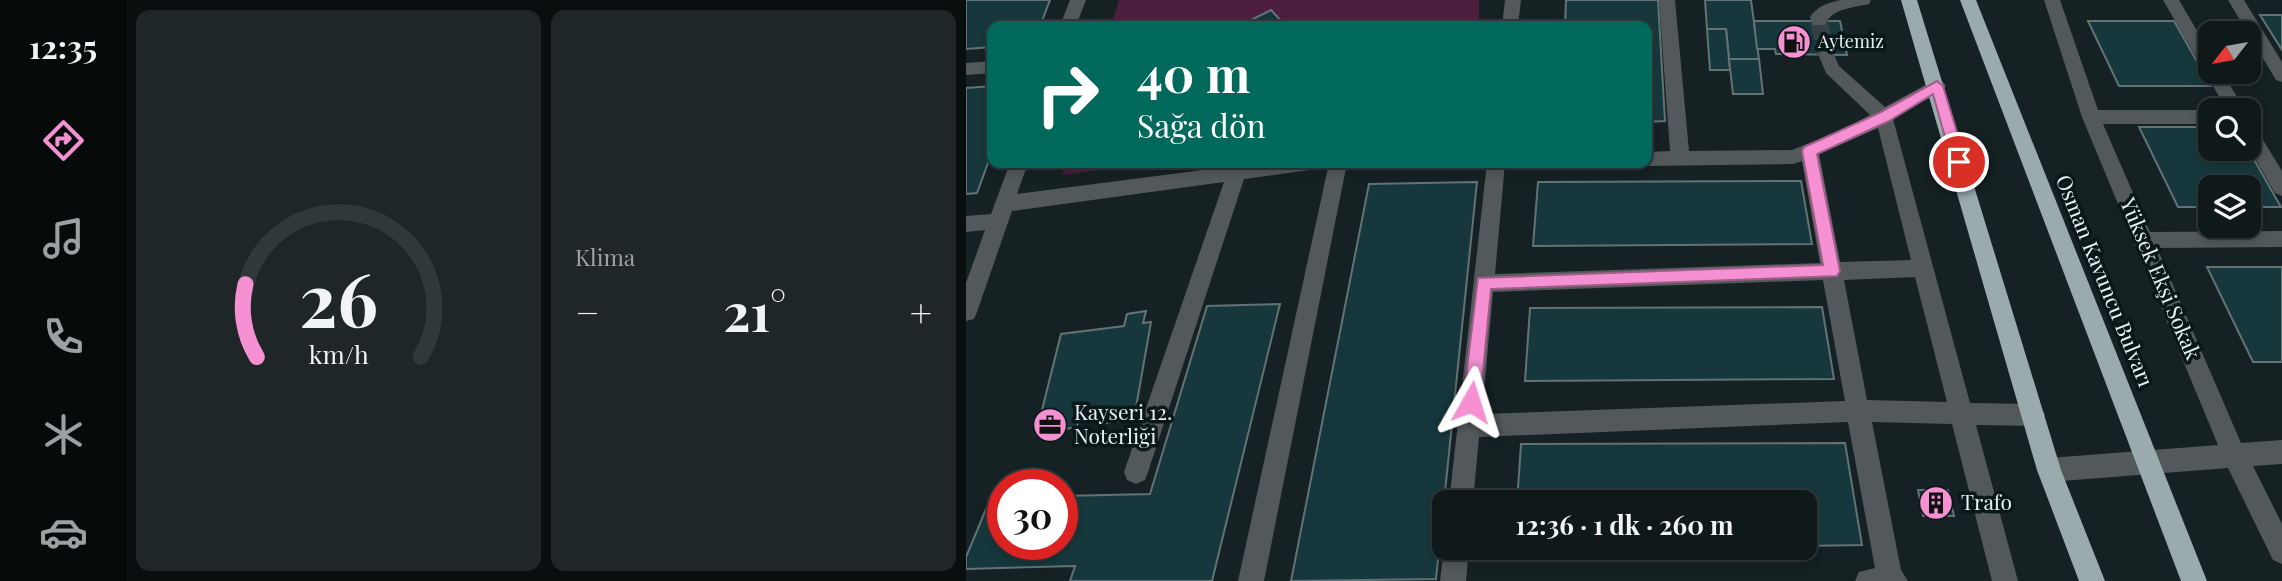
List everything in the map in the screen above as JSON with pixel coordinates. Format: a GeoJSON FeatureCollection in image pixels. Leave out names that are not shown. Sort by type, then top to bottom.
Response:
{"type":"FeatureCollection","features":[{"type":"Feature","properties":{"kind":"highway"},"geometry":{"type":"LineString","coordinates":[[1909,0],[1937,86],[2049,470],[2092,581]]}},
{"type":"Feature","properties":{"kind":"highway","name":"Osman Kavuncu Bulvarı"},"geometry":{"type":"LineString","coordinates":[[1968,0],[2150,462],[2194,581]]}},
{"type":"Feature","properties":{"kind":"street"},"geometry":{"type":"LineString","coordinates":[[1070,21],[1078,0]]}},
{"type":"Feature","properties":{"kind":"street"},"geometry":{"type":"LineString","coordinates":[[1511,21],[1513,0]]}},
{"type":"Feature","properties":{"kind":"street"},"geometry":{"type":"LineString","coordinates":[[1667,0],[1680,158]]}},
{"type":"Feature","properties":{"kind":"street"},"geometry":{"type":"LineString","coordinates":[[1819,21],[1818,17],[1829,8],[1863,0]]}},
{"type":"Feature","properties":{"kind":"street","name":"Yüksek Ekşi Sokak"},"geometry":{"type":"LineString","coordinates":[[2052,0],[2091,117],[2234,454],[2282,551]]}},
{"type":"Feature","properties":{"kind":"street"},"geometry":{"type":"LineString","coordinates":[[2171,0],[2198,46]]}},
{"type":"Feature","properties":{"kind":"street"},"geometry":{"type":"LineString","coordinates":[[2236,0],[2282,76]]}},
{"type":"Feature","properties":{"kind":"street"},"geometry":{"type":"LineString","coordinates":[[1826,54],[1835,73],[1884,117],[2005,581]]}},
{"type":"Feature","properties":{"kind":"street"},"geometry":{"type":"LineString","coordinates":[[966,69],[987,67]]}},
{"type":"Feature","properties":{"kind":"street"},"geometry":{"type":"LineString","coordinates":[[1652,159],[1793,157],[1884,117],[1937,86]]}},
{"type":"Feature","properties":{"kind":"street"},"geometry":{"type":"LineString","coordinates":[[2091,117],[2198,117]]}},
{"type":"Feature","properties":{"kind":"street"},"geometry":{"type":"LineString","coordinates":[[1809,151],[1892,581],[1868,581]]}},
{"type":"Feature","properties":{"kind":"street"},"geometry":{"type":"LineString","coordinates":[[2261,152],[2282,188]]}},
{"type":"Feature","properties":{"kind":"street"},"geometry":{"type":"LineString","coordinates":[[966,312],[1017,168]]}},
{"type":"Feature","properties":{"kind":"street"},"geometry":{"type":"LineString","coordinates":[[966,224],[1002,212],[1274,168]]}},
{"type":"Feature","properties":{"kind":"street"},"geometry":{"type":"LineString","coordinates":[[1251,581],[1337,168]]}},
{"type":"Feature","properties":{"kind":"street"},"geometry":{"type":"LineString","coordinates":[[1462,490],[1496,168]]}},
{"type":"Feature","properties":{"kind":"street"},"geometry":{"type":"LineString","coordinates":[[1136,472],[1237,173]]}},
{"type":"Feature","properties":{"kind":"street"},"geometry":{"type":"LineString","coordinates":[[2143,240],[2282,239]]}},
{"type":"Feature","properties":{"kind":"street"},"geometry":{"type":"LineString","coordinates":[[1484,283],[1924,268]]}},
{"type":"Feature","properties":{"kind":"street"},"geometry":{"type":"LineString","coordinates":[[1469,426],[1858,411],[2033,415]]}},
{"type":"Feature","properties":{"kind":"street"},"geometry":{"type":"LineString","coordinates":[[2049,470],[2282,452]]}},
{"type":"Feature","properties":{"kind":"street"},"geometry":{"type":"LineString","coordinates":[[1453,581],[1455,560]]}},
{"type":"Feature","properties":{"kind":"shaded area"},"geometry":{"type":"Polygon","coordinates":[[[1119,0],[1479,0],[1479,21],[1113,21],[1119,0]]]}},
{"type":"Feature","properties":{"kind":"shaded area"},"geometry":{"type":"Polygon","coordinates":[[[1064,168],[1114,168],[1062,175],[1064,168]]]}},
{"type":"Feature","properties":{"kind":"building"},"geometry":{"type":"Polygon","coordinates":[[[966,0],[1050,0],[1042,21],[987,21],[987,47],[966,49],[966,0]]]}},
{"type":"Feature","properties":{"kind":"building"},"geometry":{"type":"Polygon","coordinates":[[[1566,0],[1658,0],[1665,121],[1652,122],[1652,21],[1565,21],[1566,0]]]}},
{"type":"Feature","properties":{"kind":"building"},"geometry":{"type":"Polygon","coordinates":[[[1705,0],[1751,0],[1759,59],[1729,59],[1726,29],[1707,29],[1705,0]]]}},
{"type":"Feature","properties":{"kind":"building"},"geometry":{"type":"Polygon","coordinates":[[[1271,10],[1281,21],[1249,21],[1271,10]]]}},
{"type":"Feature","properties":{"kind":"building"},"geometry":{"type":"Polygon","coordinates":[[[2260,15],[2282,15],[2282,50],[2260,15]]]}},
{"type":"Feature","properties":{"kind":"building"},"geometry":{"type":"Polygon","coordinates":[[[1754,21],[1840,21],[1847,55],[1776,54],[1775,49],[1757,49],[1754,21]]]}},
{"type":"Feature","properties":{"kind":"building"},"geometry":{"type":"Polygon","coordinates":[[[2088,21],[2174,21],[2198,63],[2198,84],[2211,86],[2119,86],[2088,21]]]}},
{"type":"Feature","properties":{"kind":"building"},"geometry":{"type":"Polygon","coordinates":[[[1707,29],[1726,29],[1730,70],[1710,70],[1707,29]]]}},
{"type":"Feature","properties":{"kind":"building"},"geometry":{"type":"Polygon","coordinates":[[[1729,59],[1759,59],[1763,94],[1733,94],[1729,59]]]}},
{"type":"Feature","properties":{"kind":"building"},"geometry":{"type":"Polygon","coordinates":[[[987,86],[987,166],[977,193],[966,194],[966,88],[987,86]]]}},
{"type":"Feature","properties":{"kind":"building"},"geometry":{"type":"Polygon","coordinates":[[[2139,127],[2198,127],[2198,161],[2255,161],[2281,207],[2261,207],[2261,175],[2198,175],[2198,207],[2178,207],[2139,127]]]}},
{"type":"Feature","properties":{"kind":"building"},"geometry":{"type":"Polygon","coordinates":[[[1801,181],[1812,244],[1533,246],[1538,182],[1801,181]]]}},
{"type":"Feature","properties":{"kind":"building"},"geometry":{"type":"Polygon","coordinates":[[[1477,182],[1445,490],[1432,490],[1432,560],[1438,560],[1436,579],[1291,581],[1369,184],[1477,182]]]}},
{"type":"Feature","properties":{"kind":"building"},"geometry":{"type":"Polygon","coordinates":[[[2207,267],[2282,267],[2282,362],[2253,362],[2207,267]]]}},
{"type":"Feature","properties":{"kind":"building"},"geometry":{"type":"Polygon","coordinates":[[[1280,304],[1212,581],[1070,581],[1075,566],[966,569],[966,557],[987,507],[987,560],[1078,560],[1078,496],[1150,494],[1207,306],[1280,304]]]}},
{"type":"Feature","properties":{"kind":"building"},"geometry":{"type":"Polygon","coordinates":[[[1822,307],[1834,379],[1525,381],[1530,308],[1822,307]]]}},
{"type":"Feature","properties":{"kind":"building"},"geometry":{"type":"Polygon","coordinates":[[[1146,311],[1143,323],[1151,322],[1134,419],[1106,423],[1108,410],[1080,414],[1077,427],[1036,434],[1061,334],[1124,326],[1127,314],[1146,311]]]}},
{"type":"Feature","properties":{"kind":"building"},"geometry":{"type":"Polygon","coordinates":[[[1845,443],[1862,545],[1817,546],[1817,490],[1518,490],[1521,444],[1845,443]]]}},
{"type":"Feature","properties":{"kind":"building","name":"Trafo"},"geometry":{"type":"Polygon","coordinates":[[[1918,490],[1948,490],[1954,516],[1923,516],[1918,490]]]}},
{"type":"Feature","properties":{"kind":"tunnel"},"geometry":{"type":"LineString","coordinates":[[1819,21],[1826,54]]}},
{"type":"Feature","properties":{"kind":"place","name":"Aytemiz"},"geometry":{"type":"Point","coordinates":[1794,42]}},
{"type":"Feature","properties":{"kind":"place","name":"Kayseri 12. Noterliği"},"geometry":{"type":"Point","coordinates":[1050,425]}},
{"type":"Feature","properties":{"kind":"place","name":"Trafo"},"geometry":{"type":"Point","coordinates":[1936,503]}},
{"type":"Feature","properties":{"kind":"route"},"geometry":{"type":"LineString","coordinates":[[1471,402],[1484,283],[1832,271],[1809,151],[1855,132],[1937,86],[1959,162]]}}]}
